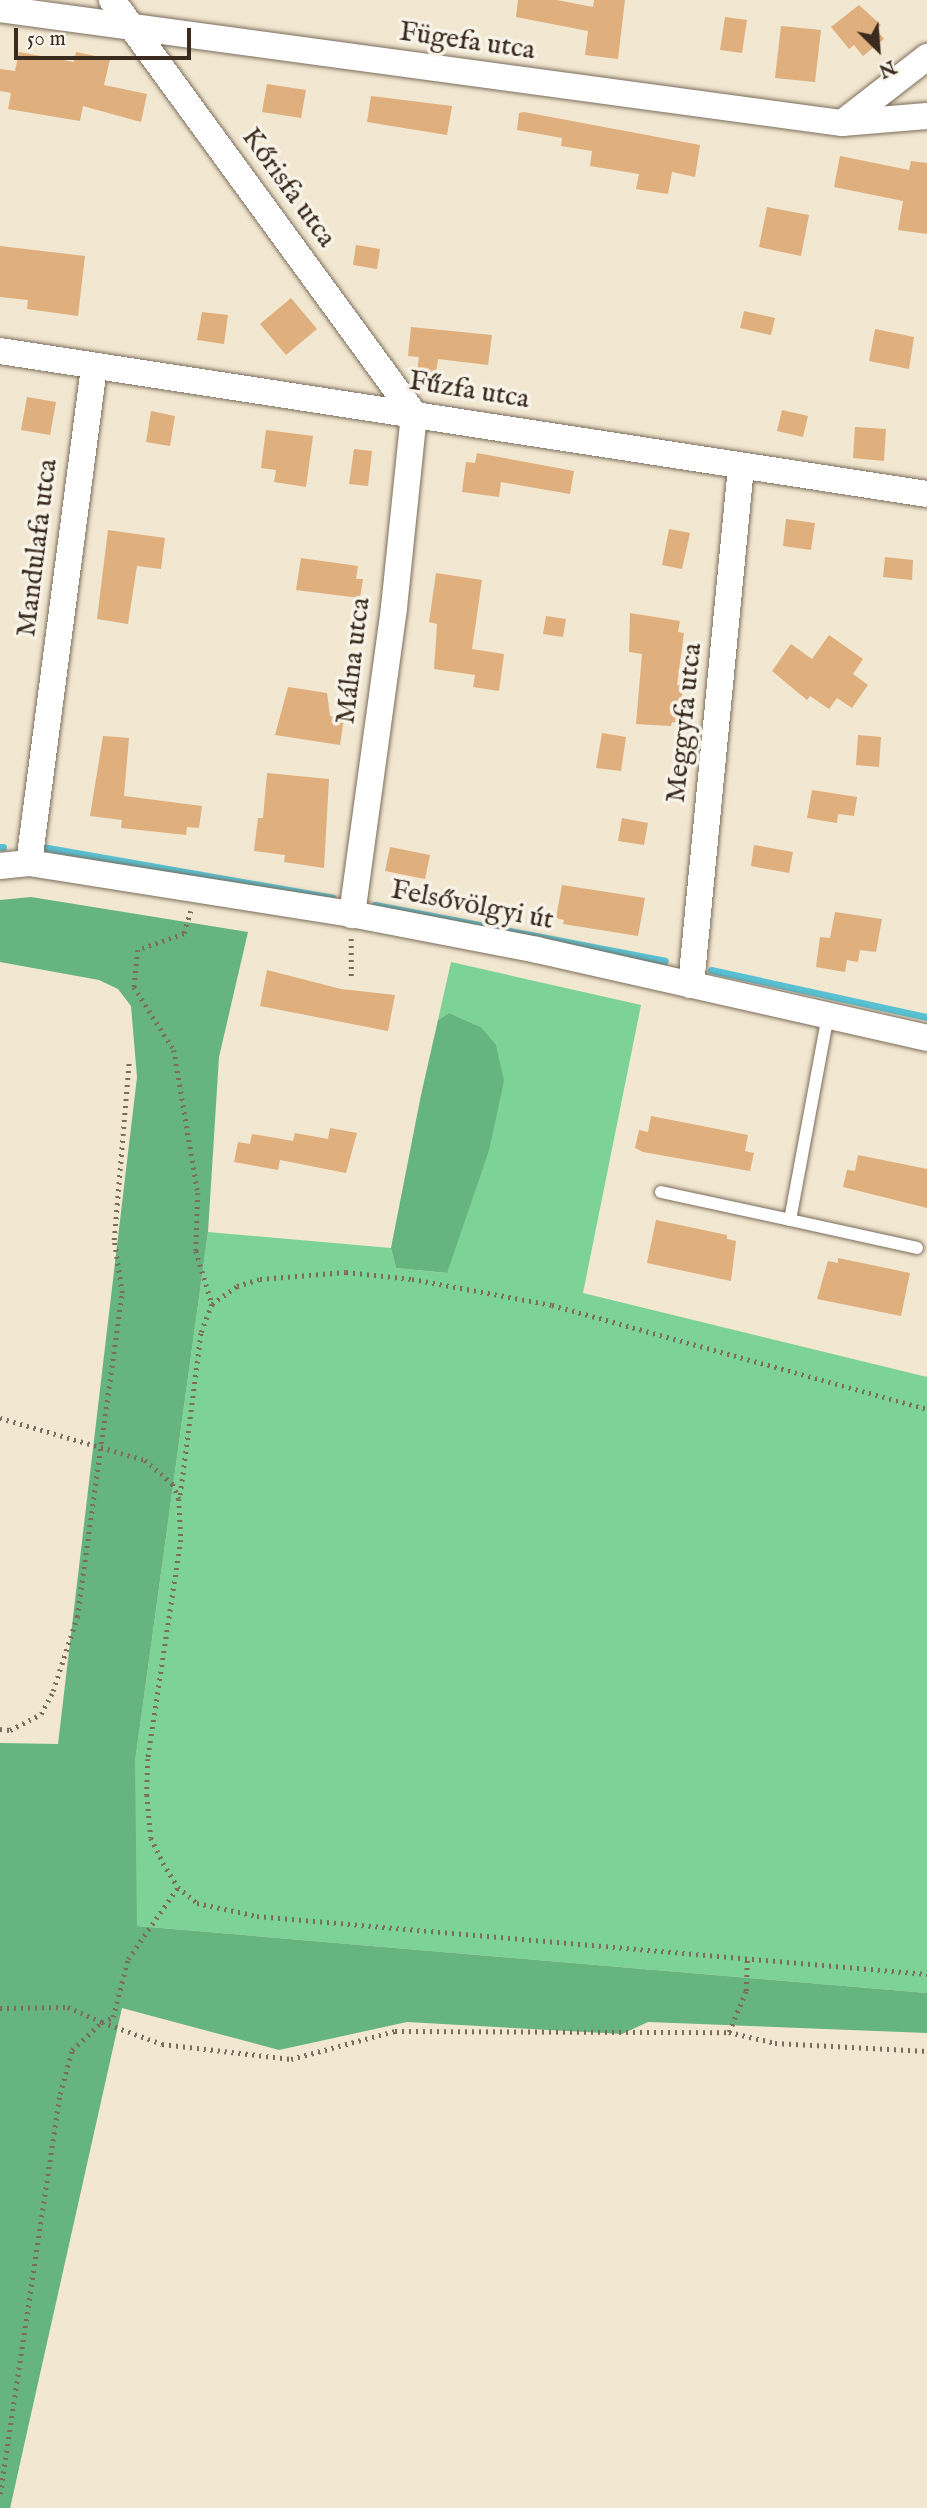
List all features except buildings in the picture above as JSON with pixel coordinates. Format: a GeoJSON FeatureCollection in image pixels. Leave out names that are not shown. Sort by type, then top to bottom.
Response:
{"type":"FeatureCollection","features":[{"type":"Feature","properties":{"kind":"street","name":"Kőrisfa utca"},"geometry":{"type":"LineString","coordinates":[[112,0],[414,414]]}},
{"type":"Feature","properties":{"kind":"street","name":"Fügefa utca"},"geometry":{"type":"LineString","coordinates":[[0,9],[842,124],[927,116]]}},
{"type":"Feature","properties":{"kind":"street"},"geometry":{"type":"LineString","coordinates":[[842,124],[927,57]]}},
{"type":"Feature","properties":{"kind":"street","name":"Fűzfa utca"},"geometry":{"type":"LineString","coordinates":[[0,351],[927,494]]}},
{"type":"Feature","properties":{"kind":"street","name":"Mandulafa utca"},"geometry":{"type":"LineString","coordinates":[[29,863],[94,367]]}},
{"type":"Feature","properties":{"kind":"street","name":"Málna utca"},"geometry":{"type":"LineString","coordinates":[[354,915],[394,608],[414,414]]}},
{"type":"Feature","properties":{"kind":"street","name":"Meggyfa utca"},"geometry":{"type":"LineString","coordinates":[[691,985],[741,467]]}},
{"type":"Feature","properties":{"kind":"street","name":"Felsővölgyi út"},"geometry":{"type":"LineString","coordinates":[[0,866],[29,863],[196,893],[354,915],[828,1014],[927,1038]]}},
{"type":"Feature","properties":{"kind":"lane"},"geometry":{"type":"LineString","coordinates":[[790,1220],[828,1014]]}},
{"type":"Feature","properties":{"kind":"lane"},"geometry":{"type":"LineString","coordinates":[[661,1192],[917,1248]]}},
{"type":"Feature","properties":{"kind":"path"},"geometry":{"type":"LineString","coordinates":[[196,893],[184,933],[138,950],[134,987],[174,1050],[198,1193],[196,1251],[212,1304]]}},
{"type":"Feature","properties":{"kind":"path"},"geometry":{"type":"LineString","coordinates":[[351,976],[354,915]]}},
{"type":"Feature","properties":{"kind":"path"},"geometry":{"type":"LineString","coordinates":[[0,1729],[10,1730],[41,1714],[54,1691],[76,1617],[103,1446],[103,1409],[122,1293],[114,1240],[129,1061]]}},
{"type":"Feature","properties":{"kind":"path"},"geometry":{"type":"LineString","coordinates":[[927,1409],[552,1305],[412,1279],[346,1272],[260,1279],[237,1286],[212,1304],[201,1332],[179,1499],[181,1540],[150,1746],[147,1795],[151,1838],[178,1887],[197,1903],[257,1916],[927,1975]]}},
{"type":"Feature","properties":{"kind":"path"},"geometry":{"type":"LineString","coordinates":[[0,1418],[145,1460],[173,1484],[179,1499]]}},
{"type":"Feature","properties":{"kind":"path"},"geometry":{"type":"LineString","coordinates":[[0,2494],[60,2094],[72,2050],[102,2022],[113,2017],[128,1959],[178,1887]]}},
{"type":"Feature","properties":{"kind":"path"},"geometry":{"type":"LineString","coordinates":[[729,2032],[746,1991],[747,1959]]}},
{"type":"Feature","properties":{"kind":"path"},"geometry":{"type":"LineString","coordinates":[[0,2008],[68,2007],[163,2044],[291,2059],[395,2031],[729,2032],[775,2043],[927,2051]]}},
{"type":"Feature","properties":{"kind":"green space"},"geometry":{"type":"Polygon","coordinates":[[[31,897],[248,932],[219,1057],[208,1232],[135,1762],[137,1926],[927,1993],[927,2033],[648,2022],[622,2034],[407,2022],[279,2050],[122,2008],[10,2508],[0,2508],[0,1743],[58,1744],[137,1077],[131,1006],[118,989],[99,980],[0,962],[0,900],[31,897]]]}},
{"type":"Feature","properties":{"kind":"green space"},"geometry":{"type":"Polygon","coordinates":[[[451,962],[641,1005],[583,1293],[927,1377],[927,1993],[137,1926],[10,2508],[0,2508],[132,1823],[135,1762],[208,1232],[391,1248],[396,1268],[446,1273],[489,1151],[481,1027],[449,1013],[438,1020],[451,962]]]}},
{"type":"Feature","properties":{"kind":"green space"},"geometry":{"type":"Polygon","coordinates":[[[449,1013],[481,1027],[496,1045],[504,1081],[489,1151],[447,1273],[396,1268],[391,1248],[421,1095],[438,1020],[449,1013]]]}},
{"type":"Feature","properties":{"kind":"waterway"},"geometry":{"type":"LineString","coordinates":[[42,847],[333,898]]}},
{"type":"Feature","properties":{"kind":"waterway"},"geometry":{"type":"LineString","coordinates":[[375,905],[665,961]]}},
{"type":"Feature","properties":{"kind":"waterway"},"geometry":{"type":"LineString","coordinates":[[711,970],[927,1017]]}}]}
